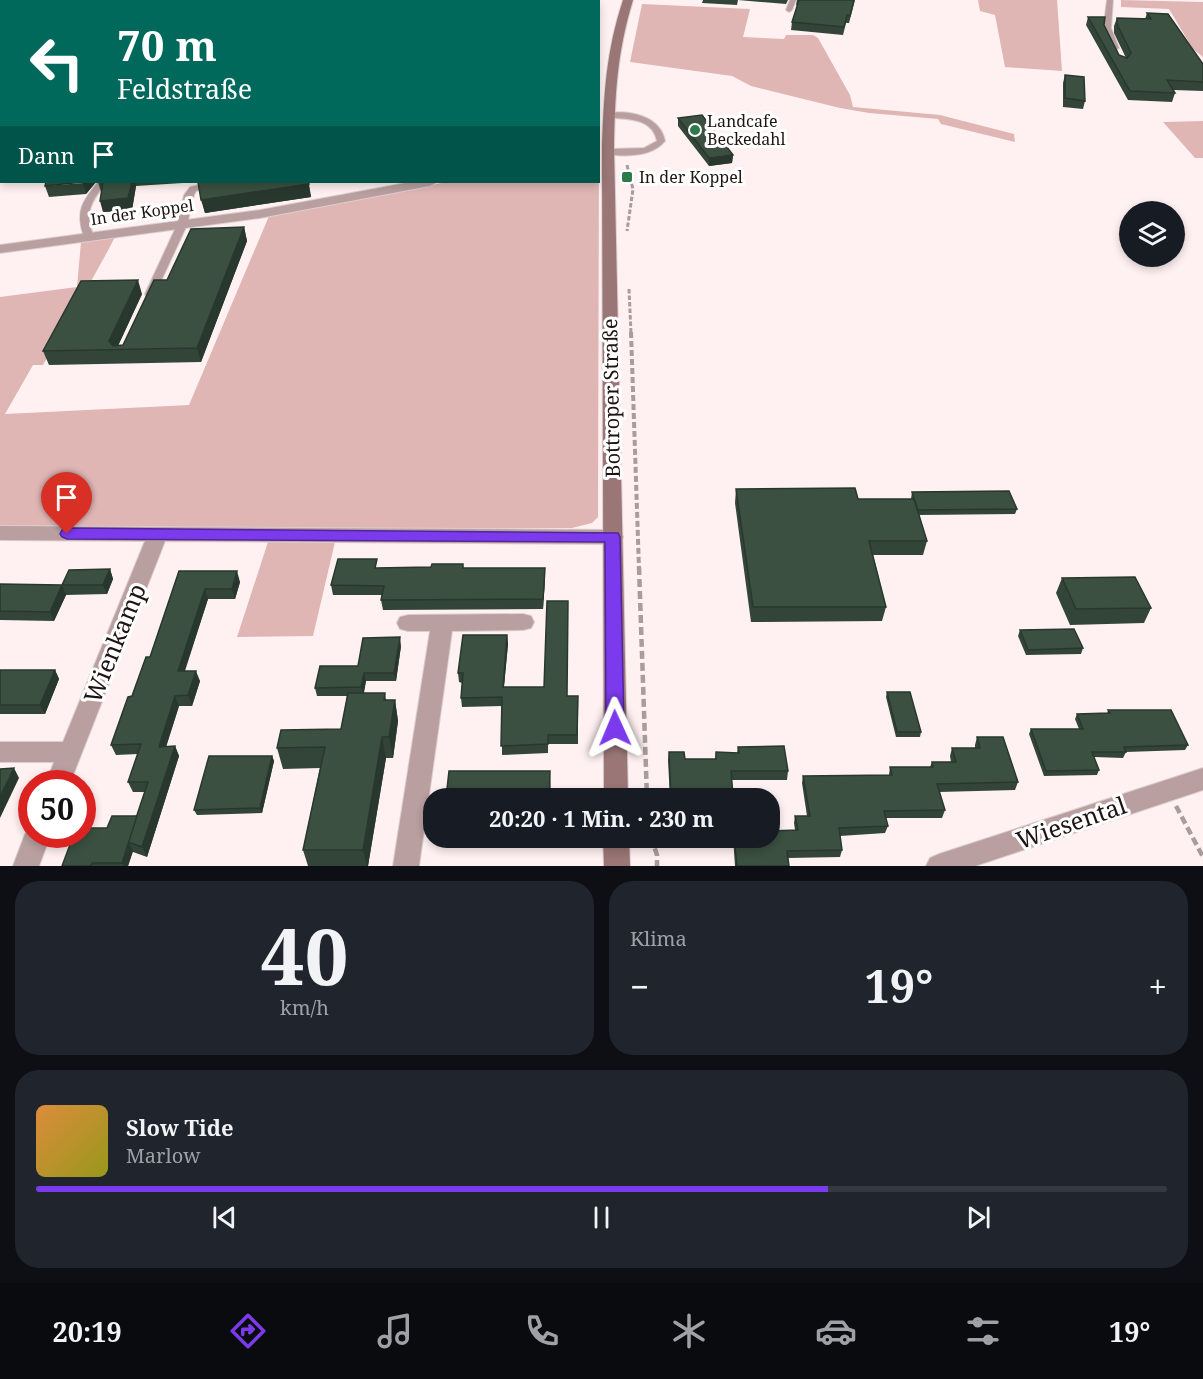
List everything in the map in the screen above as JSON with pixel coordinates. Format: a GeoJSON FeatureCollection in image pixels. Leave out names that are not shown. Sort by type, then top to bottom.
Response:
{"type":"FeatureCollection","features":[{"type":"Feature","properties":{"kind":"main road","name":"Bottroper Straße"},"geometry":{"type":"LineString","coordinates":[[616,788],[609,115],[610,77],[619,28],[628,0]]}},
{"type":"Feature","properties":{"kind":"main road"},"geometry":{"type":"LineString","coordinates":[[616,848],[617,866]]}},
{"type":"Feature","properties":{"kind":"street","name":"In der Koppel"},"geometry":{"type":"LineString","coordinates":[[0,249],[260,214],[425,183]]}},
{"type":"Feature","properties":{"kind":"street"},"geometry":{"type":"LineString","coordinates":[[0,533],[613,537]]}},
{"type":"Feature","properties":{"kind":"street","name":"Wienkamp"},"geometry":{"type":"LineString","coordinates":[[63,770],[157,535]]}},
{"type":"Feature","properties":{"kind":"street"},"geometry":{"type":"LineString","coordinates":[[406,866],[442,622]]}},
{"type":"Feature","properties":{"kind":"street"},"geometry":{"type":"LineString","coordinates":[[408,623],[523,622]]}},
{"type":"Feature","properties":{"kind":"street"},"geometry":{"type":"LineString","coordinates":[[0,752],[70,752]]}},
{"type":"Feature","properties":{"kind":"street","name":"Wiesental"},"geometry":{"type":"LineString","coordinates":[[939,866],[1203,779]]}},
{"type":"Feature","properties":{"kind":"street"},"geometry":{"type":"LineString","coordinates":[[26,866],[33,848]]}},
{"type":"Feature","properties":{"kind":"lane"},"geometry":{"type":"LineString","coordinates":[[789,10],[793,0]]}},
{"type":"Feature","properties":{"kind":"lane"},"geometry":{"type":"LineString","coordinates":[[1110,0],[1107,28],[1117,54]]}},
{"type":"Feature","properties":{"kind":"lane"},"geometry":{"type":"LineString","coordinates":[[609,115],[638,117],[648,121],[661,135],[661,141],[657,146],[640,151],[610,150]]}},
{"type":"Feature","properties":{"kind":"lane"},"geometry":{"type":"LineString","coordinates":[[89,237],[82,220],[86,202],[101,183]]}},
{"type":"Feature","properties":{"kind":"lane"},"geometry":{"type":"LineString","coordinates":[[147,301],[182,225],[189,195],[193,189],[219,183]]}},
{"type":"Feature","properties":{"kind":"path"},"geometry":{"type":"LineString","coordinates":[[610,150],[633,176],[627,233]]}},
{"type":"Feature","properties":{"kind":"path"},"geometry":{"type":"LineString","coordinates":[[629,279],[647,788]]}},
{"type":"Feature","properties":{"kind":"path"},"geometry":{"type":"LineString","coordinates":[[1167,790],[1203,857]]}},
{"type":"Feature","properties":{"kind":"path"},"geometry":{"type":"LineString","coordinates":[[655,848],[657,866]]}},
{"type":"Feature","properties":{"kind":"shaded area"},"geometry":{"type":"Polygon","coordinates":[[[978,0],[1057,0],[1062,71],[1005,67],[995,15],[980,11],[978,0]]]}},
{"type":"Feature","properties":{"kind":"shaded area"},"geometry":{"type":"Polygon","coordinates":[[[1121,0],[1203,2],[1203,57],[1193,49],[1169,9],[1121,7],[1121,0]]]}},
{"type":"Feature","properties":{"kind":"shaded area"},"geometry":{"type":"Polygon","coordinates":[[[642,4],[750,9],[743,37],[784,39],[786,35],[813,35],[818,38],[850,95],[853,107],[940,115],[1014,134],[1015,142],[941,124],[938,119],[840,108],[751,86],[732,76],[630,62],[642,4]]]}},
{"type":"Feature","properties":{"kind":"shaded area"},"geometry":{"type":"Polygon","coordinates":[[[1203,121],[1203,158],[1195,158],[1163,122],[1203,121]]]}},
{"type":"Feature","properties":{"kind":"shaded area"},"geometry":{"type":"Polygon","coordinates":[[[442,183],[599,183],[598,517],[592,523],[572,528],[0,527],[0,297],[77,287],[81,242],[115,237],[43,365],[33,365],[5,414],[189,405],[269,216],[442,183]]]}},
{"type":"Feature","properties":{"kind":"shaded area"},"geometry":{"type":"Polygon","coordinates":[[[268,542],[335,542],[313,636],[237,637],[268,542]]]}},
{"type":"Feature","properties":{"kind":"building"},"geometry":{"type":"Polygon","coordinates":[[[799,0],[854,0],[850,16],[847,15],[844,27],[792,22],[799,0]]]}},
{"type":"Feature","properties":{"kind":"building"},"geometry":{"type":"Polygon","coordinates":[[[1147,13],[1168,14],[1203,64],[1203,82],[1167,80],[1175,93],[1130,91],[1088,17],[1105,17],[1104,25],[1119,55],[1127,58],[1131,53],[1117,24],[1117,18],[1151,19],[1147,13]]]}},
{"type":"Feature","properties":{"kind":"building"},"geometry":{"type":"Polygon","coordinates":[[[1065,75],[1084,77],[1085,101],[1065,98],[1065,75]]]}},
{"type":"Feature","properties":{"kind":"building"},"geometry":{"type":"Polygon","coordinates":[[[702,115],[733,155],[709,158],[678,118],[702,115]]]}},
{"type":"Feature","properties":{"kind":"building"},"geometry":{"type":"Polygon","coordinates":[[[46,183],[74,183],[45,186],[46,183]]]}},
{"type":"Feature","properties":{"kind":"building"},"geometry":{"type":"Polygon","coordinates":[[[103,183],[132,183],[128,198],[100,201],[103,183]]]}},
{"type":"Feature","properties":{"kind":"building"},"geometry":{"type":"Polygon","coordinates":[[[198,183],[309,184],[201,200],[198,183]]]}},
{"type":"Feature","properties":{"kind":"building"},"geometry":{"type":"Polygon","coordinates":[[[244,227],[197,348],[43,351],[81,281],[138,280],[109,341],[113,346],[123,345],[154,280],[167,280],[191,229],[244,227]]]}},
{"type":"Feature","properties":{"kind":"building"},"geometry":{"type":"Polygon","coordinates":[[[855,488],[858,499],[914,499],[927,541],[869,541],[886,607],[753,607],[736,489],[855,488]]]}},
{"type":"Feature","properties":{"kind":"building"},"geometry":{"type":"Polygon","coordinates":[[[1009,491],[1017,509],[918,510],[912,492],[1009,491]]]}},
{"type":"Feature","properties":{"kind":"building"},"geometry":{"type":"Polygon","coordinates":[[[338,559],[377,559],[375,568],[463,564],[463,568],[545,568],[543,599],[381,600],[384,586],[331,585],[338,559]]]}},
{"type":"Feature","properties":{"kind":"building"},"geometry":{"type":"Polygon","coordinates":[[[110,569],[103,585],[62,585],[69,570],[110,569]]]}},
{"type":"Feature","properties":{"kind":"building"},"geometry":{"type":"Polygon","coordinates":[[[179,571],[237,571],[232,589],[205,589],[178,671],[196,671],[188,695],[175,696],[159,747],[175,746],[142,847],[128,842],[148,782],[128,782],[141,744],[111,745],[128,697],[132,696],[146,657],[150,657],[179,571]]]}},
{"type":"Feature","properties":{"kind":"building"},"geometry":{"type":"Polygon","coordinates":[[[1135,577],[1151,608],[1076,609],[1062,578],[1135,577]]]}},
{"type":"Feature","properties":{"kind":"building"},"geometry":{"type":"Polygon","coordinates":[[[0,584],[62,585],[50,612],[0,611],[0,584]]]}},
{"type":"Feature","properties":{"kind":"building"},"geometry":{"type":"Polygon","coordinates":[[[547,601],[568,601],[567,696],[578,696],[577,735],[548,735],[548,744],[501,746],[502,697],[461,698],[463,673],[458,673],[463,635],[507,635],[503,687],[544,687],[547,601]]]}},
{"type":"Feature","properties":{"kind":"building"},"geometry":{"type":"Polygon","coordinates":[[[1074,629],[1083,648],[1028,650],[1020,630],[1074,629]]]}},
{"type":"Feature","properties":{"kind":"building"},"geometry":{"type":"Polygon","coordinates":[[[400,637],[394,673],[364,673],[361,687],[315,688],[320,666],[358,666],[363,638],[400,637]]]}},
{"type":"Feature","properties":{"kind":"building"},"geometry":{"type":"Polygon","coordinates":[[[0,670],[55,670],[40,705],[0,705],[0,670]]]}},
{"type":"Feature","properties":{"kind":"building"},"geometry":{"type":"Polygon","coordinates":[[[887,692],[910,692],[921,732],[897,732],[887,692]]]}},
{"type":"Feature","properties":{"kind":"building"},"geometry":{"type":"Polygon","coordinates":[[[348,693],[385,693],[384,700],[395,700],[389,737],[382,737],[363,850],[303,850],[325,747],[277,748],[281,730],[341,729],[348,693]]]}},
{"type":"Feature","properties":{"kind":"building"},"geometry":{"type":"Polygon","coordinates":[[[1108,710],[1171,710],[1188,745],[1124,747],[1126,752],[1092,752],[1099,770],[1046,771],[1031,729],[1083,729],[1077,714],[1110,713],[1108,710]]]}},
{"type":"Feature","properties":{"kind":"building"},"geometry":{"type":"Polygon","coordinates":[[[977,737],[1003,737],[1018,782],[937,784],[945,810],[884,811],[888,826],[839,828],[842,850],[787,851],[789,866],[737,866],[735,848],[780,848],[780,831],[798,830],[795,816],[810,816],[803,776],[892,775],[890,767],[933,767],[932,762],[956,762],[952,748],[980,748],[977,737]]]}},
{"type":"Feature","properties":{"kind":"building"},"geometry":{"type":"Polygon","coordinates":[[[784,746],[788,771],[731,771],[732,788],[671,788],[669,752],[684,752],[685,759],[716,759],[716,752],[739,753],[738,747],[784,746]]]}},
{"type":"Feature","properties":{"kind":"building"},"geometry":{"type":"Polygon","coordinates":[[[209,756],[272,756],[260,808],[194,810],[209,756]]]}},
{"type":"Feature","properties":{"kind":"building"},"geometry":{"type":"Polygon","coordinates":[[[14,768],[0,797],[0,769],[14,768]]]}},
{"type":"Feature","properties":{"kind":"building"},"geometry":{"type":"Polygon","coordinates":[[[449,771],[550,771],[549,788],[447,788],[449,771]]]}},
{"type":"Feature","properties":{"kind":"building"},"geometry":{"type":"Polygon","coordinates":[[[112,816],[137,816],[122,863],[62,866],[69,848],[96,848],[96,828],[107,828],[112,816]]]}},
{"type":"Feature","properties":{"kind":"place","name":"Landcafe Beckedahl"},"geometry":{"type":"Point","coordinates":[695,130]}},
{"type":"Feature","properties":{"kind":"place","name":"In der Koppel"},"geometry":{"type":"Point","coordinates":[627,177]}},
{"type":"Feature","properties":{"kind":"route"},"geometry":{"type":"LineString","coordinates":[[67,534],[613,537],[615,728]]}}]}
